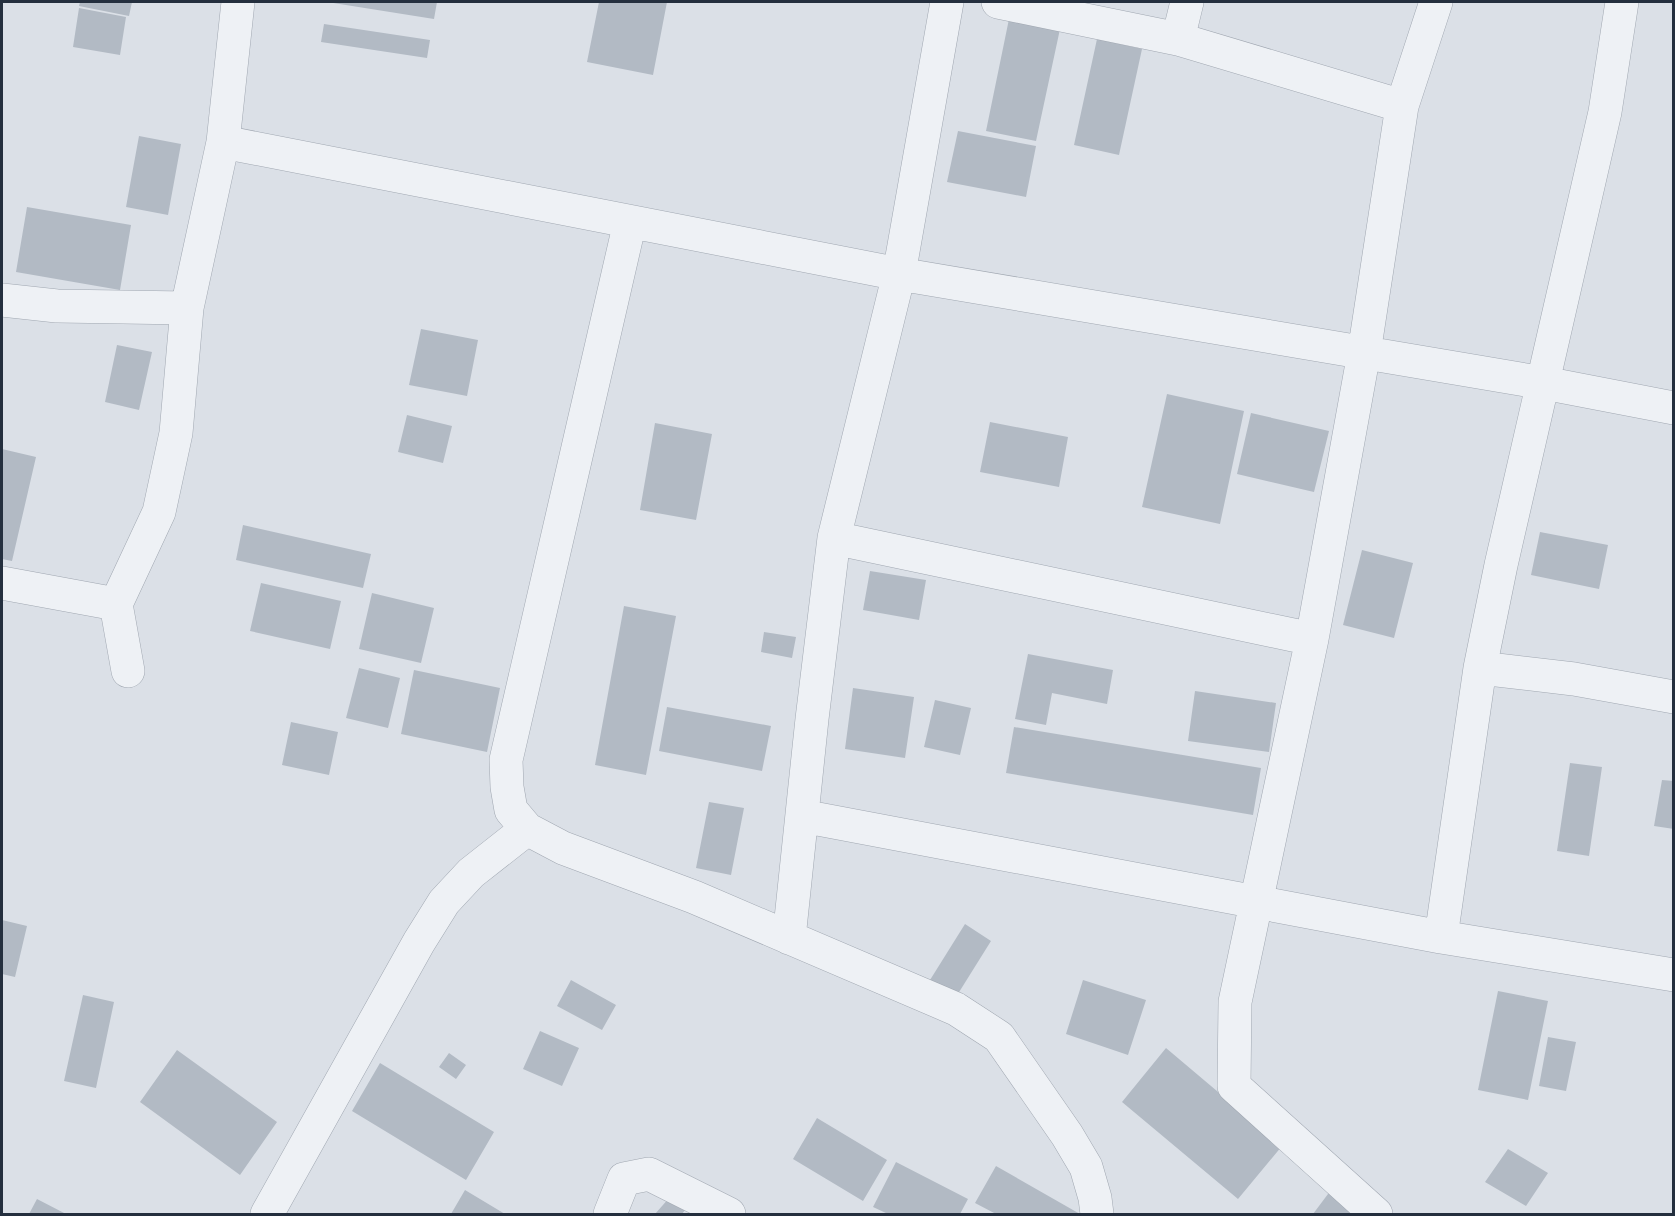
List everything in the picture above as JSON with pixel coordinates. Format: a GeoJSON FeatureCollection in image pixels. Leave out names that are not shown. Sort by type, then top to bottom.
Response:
{"type":"FeatureCollection","features":[{"type":"Feature","properties":{"kind":"street"},"geometry":{"type":"LineString","coordinates":[[128,671],[116,604],[159,512],[176,434],[187,308],[223,142],[238,2]]}},
{"type":"Feature","properties":{"kind":"street"},"geometry":{"type":"LineString","coordinates":[[789,938],[834,538],[899,274],[947,2]]}},
{"type":"Feature","properties":{"kind":"street"},"geometry":{"type":"LineString","coordinates":[[998,2],[1178,39],[1402,106]]}},
{"type":"Feature","properties":{"kind":"street"},"geometry":{"type":"LineString","coordinates":[[1178,39],[1186,2]]}},
{"type":"Feature","properties":{"kind":"street"},"geometry":{"type":"LineString","coordinates":[[1376,1215],[1234,1086],[1235,1002],[1312,639],[1364,353],[1402,106],[1436,2]]}},
{"type":"Feature","properties":{"kind":"street"},"geometry":{"type":"LineString","coordinates":[[1441,937],[1480,669],[1501,565],[1605,112],[1622,2]]}},
{"type":"Feature","properties":{"kind":"street"},"geometry":{"type":"LineString","coordinates":[[223,142],[899,274],[1544,383],[1674,408]]}},
{"type":"Feature","properties":{"kind":"street"},"geometry":{"type":"LineString","coordinates":[[630,222],[506,760],[507,787],[512,810],[527,829],[564,848],[694,897],[956,1009],[999,1037],[1067,1135],[1086,1167],[1095,1198],[1097,1215]]}},
{"type":"Feature","properties":{"kind":"street"},"geometry":{"type":"LineString","coordinates":[[2,300],[57,306],[187,308]]}},
{"type":"Feature","properties":{"kind":"street"},"geometry":{"type":"LineString","coordinates":[[834,538],[1312,639]]}},
{"type":"Feature","properties":{"kind":"street"},"geometry":{"type":"LineString","coordinates":[[2,583],[116,604]]}},
{"type":"Feature","properties":{"kind":"street"},"geometry":{"type":"LineString","coordinates":[[1480,669],[1574,679],[1674,697]]}},
{"type":"Feature","properties":{"kind":"street"},"geometry":{"type":"LineString","coordinates":[[802,816],[1441,937],[1674,975]]}},
{"type":"Feature","properties":{"kind":"street"},"geometry":{"type":"LineString","coordinates":[[267,1215],[419,942],[444,902],[471,873],[527,829]]}},
{"type":"Feature","properties":{"kind":"street"},"geometry":{"type":"LineString","coordinates":[[610,1215],[624,1179],[649,1174],[729,1215]]}},
{"type":"Feature","properties":{"kind":"building"},"geometry":{"type":"Polygon","coordinates":[[[80,2],[132,2],[129,16],[79,6],[80,2]]]}},
{"type":"Feature","properties":{"kind":"building"},"geometry":{"type":"Polygon","coordinates":[[[327,2],[437,2],[434,19],[327,2]]]}},
{"type":"Feature","properties":{"kind":"building"},"geometry":{"type":"Polygon","coordinates":[[[599,2],[667,2],[653,75],[587,62],[599,2]]]}},
{"type":"Feature","properties":{"kind":"building"},"geometry":{"type":"Polygon","coordinates":[[[79,8],[126,17],[120,55],[73,47],[79,8]]]}},
{"type":"Feature","properties":{"kind":"building"},"geometry":{"type":"Polygon","coordinates":[[[1009,19],[1060,29],[1036,141],[986,131],[1009,19]]]}},
{"type":"Feature","properties":{"kind":"building"},"geometry":{"type":"Polygon","coordinates":[[[324,24],[430,40],[427,58],[321,42],[324,24]]]}},
{"type":"Feature","properties":{"kind":"building"},"geometry":{"type":"Polygon","coordinates":[[[1097,39],[1142,49],[1119,155],[1074,145],[1097,39]]]}},
{"type":"Feature","properties":{"kind":"building"},"geometry":{"type":"Polygon","coordinates":[[[958,131],[1036,146],[1026,197],[947,182],[958,131]]]}},
{"type":"Feature","properties":{"kind":"building"},"geometry":{"type":"Polygon","coordinates":[[[139,136],[181,144],[168,215],[126,207],[139,136]]]}},
{"type":"Feature","properties":{"kind":"building"},"geometry":{"type":"Polygon","coordinates":[[[27,207],[131,225],[120,290],[16,272],[27,207]]]}},
{"type":"Feature","properties":{"kind":"building"},"geometry":{"type":"Polygon","coordinates":[[[421,329],[478,340],[467,396],[409,385],[421,329]]]}},
{"type":"Feature","properties":{"kind":"building"},"geometry":{"type":"Polygon","coordinates":[[[117,345],[152,352],[139,410],[105,402],[117,345]]]}},
{"type":"Feature","properties":{"kind":"building"},"geometry":{"type":"Polygon","coordinates":[[[1167,394],[1244,411],[1220,524],[1142,507],[1167,394]]]}},
{"type":"Feature","properties":{"kind":"building"},"geometry":{"type":"Polygon","coordinates":[[[1251,413],[1329,431],[1314,492],[1237,474],[1251,413]]]}},
{"type":"Feature","properties":{"kind":"building"},"geometry":{"type":"Polygon","coordinates":[[[407,415],[452,426],[443,463],[398,452],[407,415]]]}},
{"type":"Feature","properties":{"kind":"building"},"geometry":{"type":"Polygon","coordinates":[[[990,422],[1068,437],[1059,487],[980,472],[990,422]]]}},
{"type":"Feature","properties":{"kind":"building"},"geometry":{"type":"Polygon","coordinates":[[[655,423],[712,434],[696,520],[640,510],[655,423]]]}},
{"type":"Feature","properties":{"kind":"building"},"geometry":{"type":"Polygon","coordinates":[[[2,449],[36,457],[12,561],[2,559],[2,449]]]}},
{"type":"Feature","properties":{"kind":"building"},"geometry":{"type":"Polygon","coordinates":[[[243,525],[371,554],[363,588],[236,560],[243,525]]]}},
{"type":"Feature","properties":{"kind":"building"},"geometry":{"type":"Polygon","coordinates":[[[1540,532],[1608,545],[1599,589],[1531,575],[1540,532]]]}},
{"type":"Feature","properties":{"kind":"building"},"geometry":{"type":"Polygon","coordinates":[[[1362,550],[1413,563],[1394,638],[1343,625],[1362,550]]]}},
{"type":"Feature","properties":{"kind":"building"},"geometry":{"type":"Polygon","coordinates":[[[870,571],[926,580],[919,620],[863,610],[870,571]]]}},
{"type":"Feature","properties":{"kind":"building"},"geometry":{"type":"Polygon","coordinates":[[[261,583],[341,601],[330,649],[250,631],[261,583]]]}},
{"type":"Feature","properties":{"kind":"building"},"geometry":{"type":"Polygon","coordinates":[[[372,593],[434,608],[421,663],[359,649],[372,593]]]}},
{"type":"Feature","properties":{"kind":"building"},"geometry":{"type":"Polygon","coordinates":[[[624,606],[676,616],[646,775],[595,765],[624,606]]]}},
{"type":"Feature","properties":{"kind":"building"},"geometry":{"type":"Polygon","coordinates":[[[764,632],[796,637],[792,658],[761,652],[764,632]]]}},
{"type":"Feature","properties":{"kind":"building"},"geometry":{"type":"Polygon","coordinates":[[[1028,654],[1113,670],[1107,704],[1052,693],[1046,725],[1015,719],[1028,654]]]}},
{"type":"Feature","properties":{"kind":"building"},"geometry":{"type":"Polygon","coordinates":[[[359,668],[400,678],[388,728],[346,718],[359,668]]]}},
{"type":"Feature","properties":{"kind":"building"},"geometry":{"type":"Polygon","coordinates":[[[414,670],[500,688],[487,752],[401,734],[414,670]]]}},
{"type":"Feature","properties":{"kind":"building"},"geometry":{"type":"Polygon","coordinates":[[[853,688],[914,697],[905,758],[845,749],[853,688]]]}},
{"type":"Feature","properties":{"kind":"building"},"geometry":{"type":"Polygon","coordinates":[[[1195,691],[1276,703],[1269,752],[1188,741],[1195,691]]]}},
{"type":"Feature","properties":{"kind":"building"},"geometry":{"type":"Polygon","coordinates":[[[935,700],[971,708],[960,755],[924,747],[935,700]]]}},
{"type":"Feature","properties":{"kind":"building"},"geometry":{"type":"Polygon","coordinates":[[[667,707],[771,726],[762,771],[659,751],[667,707]]]}},
{"type":"Feature","properties":{"kind":"building"},"geometry":{"type":"Polygon","coordinates":[[[291,722],[338,732],[329,775],[282,765],[291,722]]]}},
{"type":"Feature","properties":{"kind":"building"},"geometry":{"type":"Polygon","coordinates":[[[1014,727],[1261,768],[1253,815],[1006,773],[1014,727]]]}},
{"type":"Feature","properties":{"kind":"building"},"geometry":{"type":"Polygon","coordinates":[[[1570,763],[1602,767],[1589,856],[1557,851],[1570,763]]]}},
{"type":"Feature","properties":{"kind":"building"},"geometry":{"type":"Polygon","coordinates":[[[1662,780],[1674,781],[1674,829],[1654,826],[1662,780]]]}},
{"type":"Feature","properties":{"kind":"building"},"geometry":{"type":"Polygon","coordinates":[[[709,802],[744,808],[731,875],[696,868],[709,802]]]}},
{"type":"Feature","properties":{"kind":"building"},"geometry":{"type":"Polygon","coordinates":[[[2,920],[27,926],[15,977],[2,974],[2,920]]]}},
{"type":"Feature","properties":{"kind":"building"},"geometry":{"type":"Polygon","coordinates":[[[965,924],[991,941],[956,997],[930,980],[965,924]]]}},
{"type":"Feature","properties":{"kind":"building"},"geometry":{"type":"Polygon","coordinates":[[[571,980],[616,1005],[602,1030],[557,1006],[571,980]]]}},
{"type":"Feature","properties":{"kind":"building"},"geometry":{"type":"Polygon","coordinates":[[[1083,980],[1146,1000],[1128,1055],[1066,1034],[1083,980]]]}},
{"type":"Feature","properties":{"kind":"building"},"geometry":{"type":"Polygon","coordinates":[[[1498,991],[1548,1001],[1528,1100],[1478,1090],[1498,991]]]}},
{"type":"Feature","properties":{"kind":"building"},"geometry":{"type":"Polygon","coordinates":[[[83,995],[114,1002],[96,1088],[64,1081],[83,995]]]}},
{"type":"Feature","properties":{"kind":"building"},"geometry":{"type":"Polygon","coordinates":[[[540,1031],[579,1048],[562,1086],[523,1069],[540,1031]]]}},
{"type":"Feature","properties":{"kind":"building"},"geometry":{"type":"Polygon","coordinates":[[[1548,1037],[1576,1042],[1566,1091],[1539,1086],[1548,1037]]]}},
{"type":"Feature","properties":{"kind":"building"},"geometry":{"type":"Polygon","coordinates":[[[1166,1048],[1282,1146],[1238,1199],[1122,1102],[1166,1048]]]}},
{"type":"Feature","properties":{"kind":"building"},"geometry":{"type":"Polygon","coordinates":[[[177,1050],[277,1122],[240,1175],[140,1102],[177,1050]]]}},
{"type":"Feature","properties":{"kind":"building"},"geometry":{"type":"Polygon","coordinates":[[[449,1053],[466,1065],[456,1079],[439,1067],[449,1053]]]}},
{"type":"Feature","properties":{"kind":"building"},"geometry":{"type":"Polygon","coordinates":[[[380,1063],[494,1132],[466,1180],[352,1111],[380,1063]]]}},
{"type":"Feature","properties":{"kind":"building"},"geometry":{"type":"Polygon","coordinates":[[[817,1118],[887,1160],[863,1201],[793,1159],[817,1118]]]}},
{"type":"Feature","properties":{"kind":"building"},"geometry":{"type":"Polygon","coordinates":[[[1508,1149],[1548,1173],[1526,1206],[1485,1182],[1508,1149]]]}},
{"type":"Feature","properties":{"kind":"building"},"geometry":{"type":"Polygon","coordinates":[[[896,1162],[968,1199],[960,1214],[888,1214],[873,1207],[896,1162]]]}},
{"type":"Feature","properties":{"kind":"building"},"geometry":{"type":"Polygon","coordinates":[[[996,1166],[1080,1214],[996,1214],[975,1203],[996,1166]]]}},
{"type":"Feature","properties":{"kind":"building"},"geometry":{"type":"Polygon","coordinates":[[[1334,1186],[1371,1214],[1313,1214],[1334,1186]]]}},
{"type":"Feature","properties":{"kind":"building"},"geometry":{"type":"Polygon","coordinates":[[[465,1190],[505,1214],[451,1214],[465,1190]]]}},
{"type":"Feature","properties":{"kind":"building"},"geometry":{"type":"Polygon","coordinates":[[[670,1197],[685,1210],[682,1214],[655,1214],[670,1197]]]}},
{"type":"Feature","properties":{"kind":"building"},"geometry":{"type":"Polygon","coordinates":[[[37,1199],[66,1214],[29,1214],[37,1199]]]}}]}
